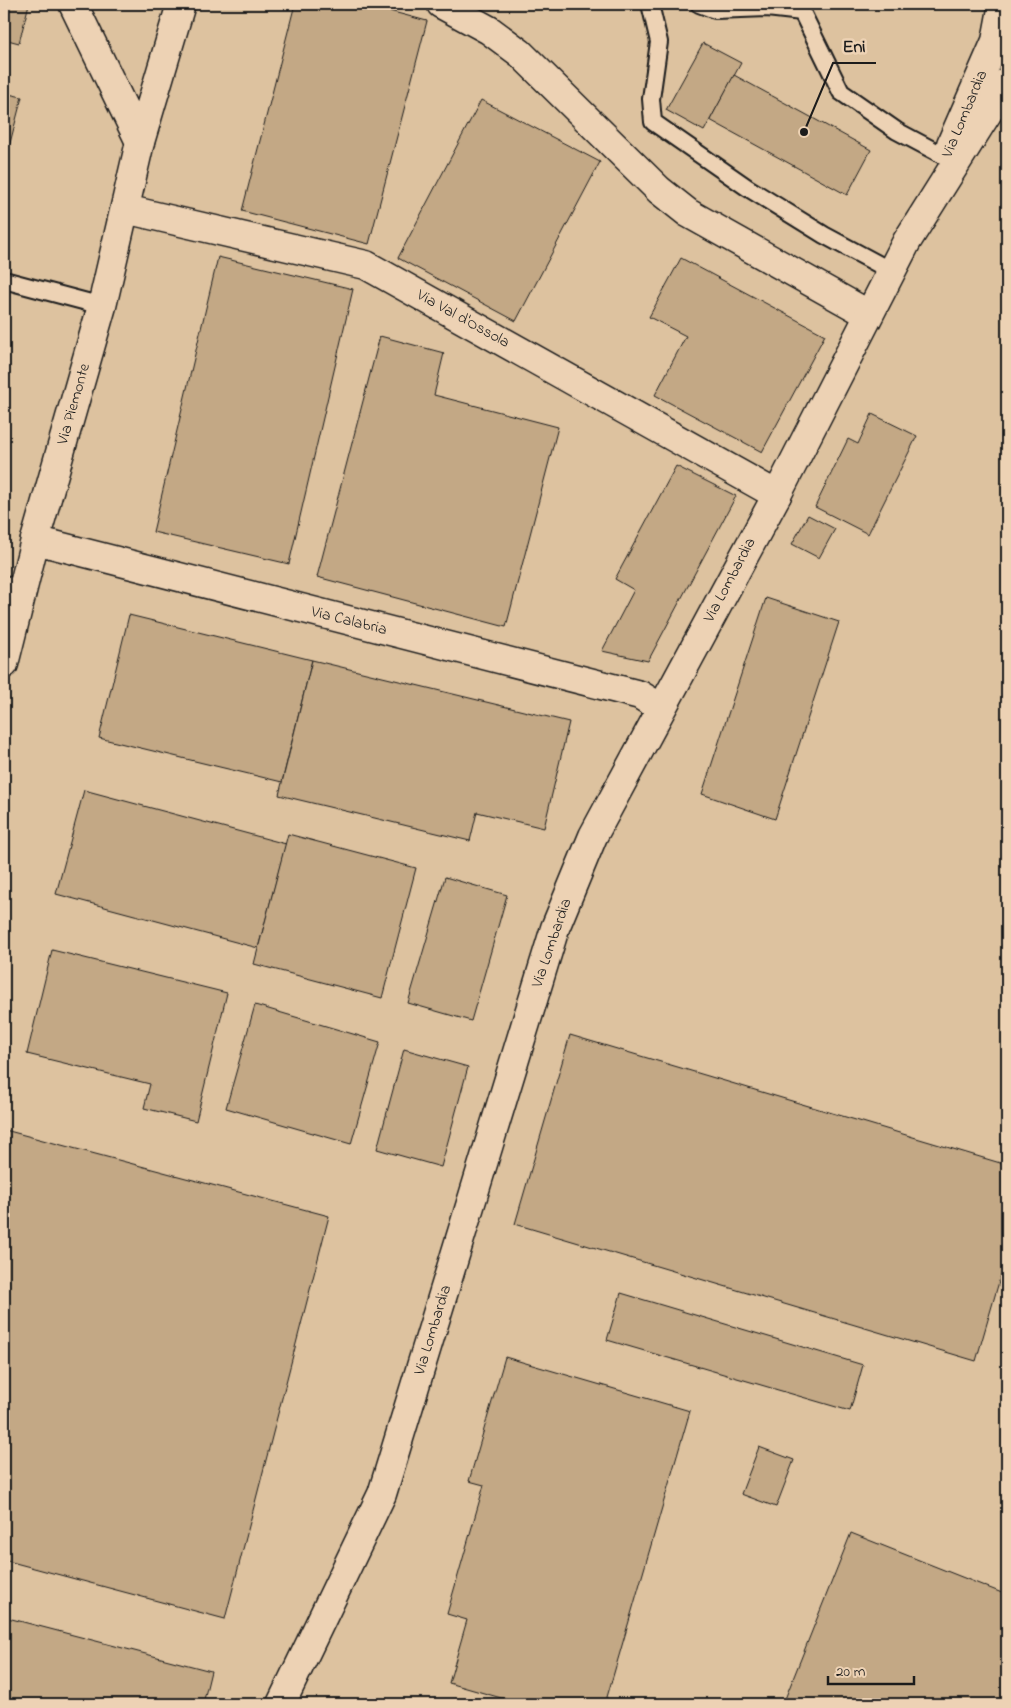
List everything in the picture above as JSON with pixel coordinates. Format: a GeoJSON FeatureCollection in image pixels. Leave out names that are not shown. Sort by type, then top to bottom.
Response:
{"type":"FeatureCollection","features":[{"type":"Feature","properties":{"kind":"street"},"geometry":{"type":"LineString","coordinates":[[73,4],[140,142]]}},
{"type":"Feature","properties":{"kind":"street","name":"Via Piemonte"},"geometry":{"type":"LineString","coordinates":[[4,664],[13,587],[35,540],[102,306],[140,142],[181,4]]}},
{"type":"Feature","properties":{"kind":"street"},"geometry":{"type":"LineString","coordinates":[[442,4],[489,30],[520,53],[659,190],[688,213],[868,314]]}},
{"type":"Feature","properties":{"kind":"street","name":"Via Lombardia"},"geometry":{"type":"LineString","coordinates":[[918,221],[996,41],[1003,4]]}},
{"type":"Feature","properties":{"kind":"street","name":"Via Lombardia"},"geometry":{"type":"LineString","coordinates":[[281,1704],[382,1494],[555,928],[593,836],[777,495],[868,314],[918,221],[1007,82]]}},
{"type":"Feature","properties":{"kind":"street","name":"Via Val d'Ossola"},"geometry":{"type":"LineString","coordinates":[[125,209],[366,265],[777,495]]}},
{"type":"Feature","properties":{"kind":"street","name":"Via Calabria"},"geometry":{"type":"LineString","coordinates":[[35,540],[640,695],[661,708]]}},
{"type":"Feature","properties":{"kind":"lane"},"geometry":{"type":"LineString","coordinates":[[650,4],[659,42],[651,99],[653,122],[748,188],[824,235],[891,271]]}},
{"type":"Feature","properties":{"kind":"lane"},"geometry":{"type":"LineString","coordinates":[[699,4],[715,10],[800,8],[841,92],[897,131],[946,157]]}},
{"type":"Feature","properties":{"kind":"lane"},"geometry":{"type":"LineString","coordinates":[[4,280],[102,306]]}},
{"type":"Feature","properties":{"kind":"shaded area"},"geometry":{"type":"Polygon","coordinates":[[[4,4],[1007,4],[1007,1704],[4,1704],[4,4]]]}},
{"type":"Feature","properties":{"kind":"building"},"geometry":{"type":"Polygon","coordinates":[[[4,4],[29,4],[19,43],[4,39],[4,4]]]}},
{"type":"Feature","properties":{"kind":"building"},"geometry":{"type":"Polygon","coordinates":[[[295,4],[363,4],[427,21],[369,244],[242,211],[295,4]]]}},
{"type":"Feature","properties":{"kind":"building"},"geometry":{"type":"Polygon","coordinates":[[[703,43],[741,63],[704,131],[666,110],[703,43]]]}},
{"type":"Feature","properties":{"kind":"building"},"geometry":{"type":"Polygon","coordinates":[[[734,75],[871,150],[847,195],[710,120],[734,75]]]}},
{"type":"Feature","properties":{"kind":"building"},"geometry":{"type":"Polygon","coordinates":[[[4,93],[22,97],[4,166],[4,93]]]}},
{"type":"Feature","properties":{"kind":"building"},"geometry":{"type":"Polygon","coordinates":[[[481,100],[600,162],[516,321],[398,258],[481,100]]]}},
{"type":"Feature","properties":{"kind":"building"},"geometry":{"type":"Polygon","coordinates":[[[218,257],[353,289],[289,564],[153,532],[218,257]]]}},
{"type":"Feature","properties":{"kind":"building"},"geometry":{"type":"Polygon","coordinates":[[[681,258],[825,335],[762,452],[655,395],[686,336],[649,317],[681,258]]]}},
{"type":"Feature","properties":{"kind":"building"},"geometry":{"type":"Polygon","coordinates":[[[380,336],[444,353],[434,395],[558,427],[506,627],[317,577],[380,336]]]}},
{"type":"Feature","properties":{"kind":"building"},"geometry":{"type":"Polygon","coordinates":[[[872,414],[917,436],[868,534],[815,507],[848,439],[858,444],[872,414]]]}},
{"type":"Feature","properties":{"kind":"building"},"geometry":{"type":"Polygon","coordinates":[[[676,466],[736,496],[648,661],[602,651],[634,590],[615,579],[676,466]]]}},
{"type":"Feature","properties":{"kind":"building"},"geometry":{"type":"Polygon","coordinates":[[[808,515],[835,529],[819,558],[792,544],[808,515]]]}},
{"type":"Feature","properties":{"kind":"building"},"geometry":{"type":"Polygon","coordinates":[[[766,598],[839,622],[775,819],[702,794],[766,598]]]}},
{"type":"Feature","properties":{"kind":"building"},"geometry":{"type":"Polygon","coordinates":[[[129,615],[312,660],[282,782],[99,738],[129,615]]]}},
{"type":"Feature","properties":{"kind":"building"},"geometry":{"type":"Polygon","coordinates":[[[312,660],[569,722],[544,828],[477,812],[470,841],[279,795],[312,660]]]}},
{"type":"Feature","properties":{"kind":"building"},"geometry":{"type":"Polygon","coordinates":[[[84,790],[286,844],[258,948],[56,894],[84,790]]]}},
{"type":"Feature","properties":{"kind":"building"},"geometry":{"type":"Polygon","coordinates":[[[288,834],[416,868],[382,998],[254,964],[288,834]]]}},
{"type":"Feature","properties":{"kind":"building"},"geometry":{"type":"Polygon","coordinates":[[[445,877],[507,895],[471,1021],[408,1003],[445,877]]]}},
{"type":"Feature","properties":{"kind":"building"},"geometry":{"type":"Polygon","coordinates":[[[52,950],[227,993],[196,1121],[144,1108],[150,1084],[27,1054],[52,950]]]}},
{"type":"Feature","properties":{"kind":"building"},"geometry":{"type":"Polygon","coordinates":[[[255,1005],[380,1042],[351,1144],[226,1108],[255,1005]]]}},
{"type":"Feature","properties":{"kind":"building"},"geometry":{"type":"Polygon","coordinates":[[[570,1035],[1007,1165],[1007,1254],[976,1361],[515,1224],[570,1035]]]}},
{"type":"Feature","properties":{"kind":"building"},"geometry":{"type":"Polygon","coordinates":[[[404,1049],[468,1067],[441,1167],[377,1149],[404,1049]]]}},
{"type":"Feature","properties":{"kind":"building"},"geometry":{"type":"Polygon","coordinates":[[[5,1130],[329,1216],[225,1619],[4,1560],[5,1130]]]}},
{"type":"Feature","properties":{"kind":"building"},"geometry":{"type":"Polygon","coordinates":[[[621,1293],[863,1365],[850,1411],[607,1340],[621,1293]]]}},
{"type":"Feature","properties":{"kind":"building"},"geometry":{"type":"Polygon","coordinates":[[[505,1357],[690,1411],[605,1704],[522,1704],[449,1683],[467,1620],[447,1614],[484,1485],[469,1481],[505,1357]]]}},
{"type":"Feature","properties":{"kind":"building"},"geometry":{"type":"Polygon","coordinates":[[[759,1447],[794,1460],[776,1507],[741,1494],[759,1447]]]}},
{"type":"Feature","properties":{"kind":"building"},"geometry":{"type":"Polygon","coordinates":[[[851,1533],[1007,1595],[1007,1704],[783,1704],[851,1533]]]}},
{"type":"Feature","properties":{"kind":"building"},"geometry":{"type":"Polygon","coordinates":[[[4,1617],[211,1671],[203,1704],[4,1704],[4,1617]]]}},
{"type":"Feature","properties":{"kind":"place","name":"Eni"},"geometry":{"type":"Point","coordinates":[804,132]}}]}
